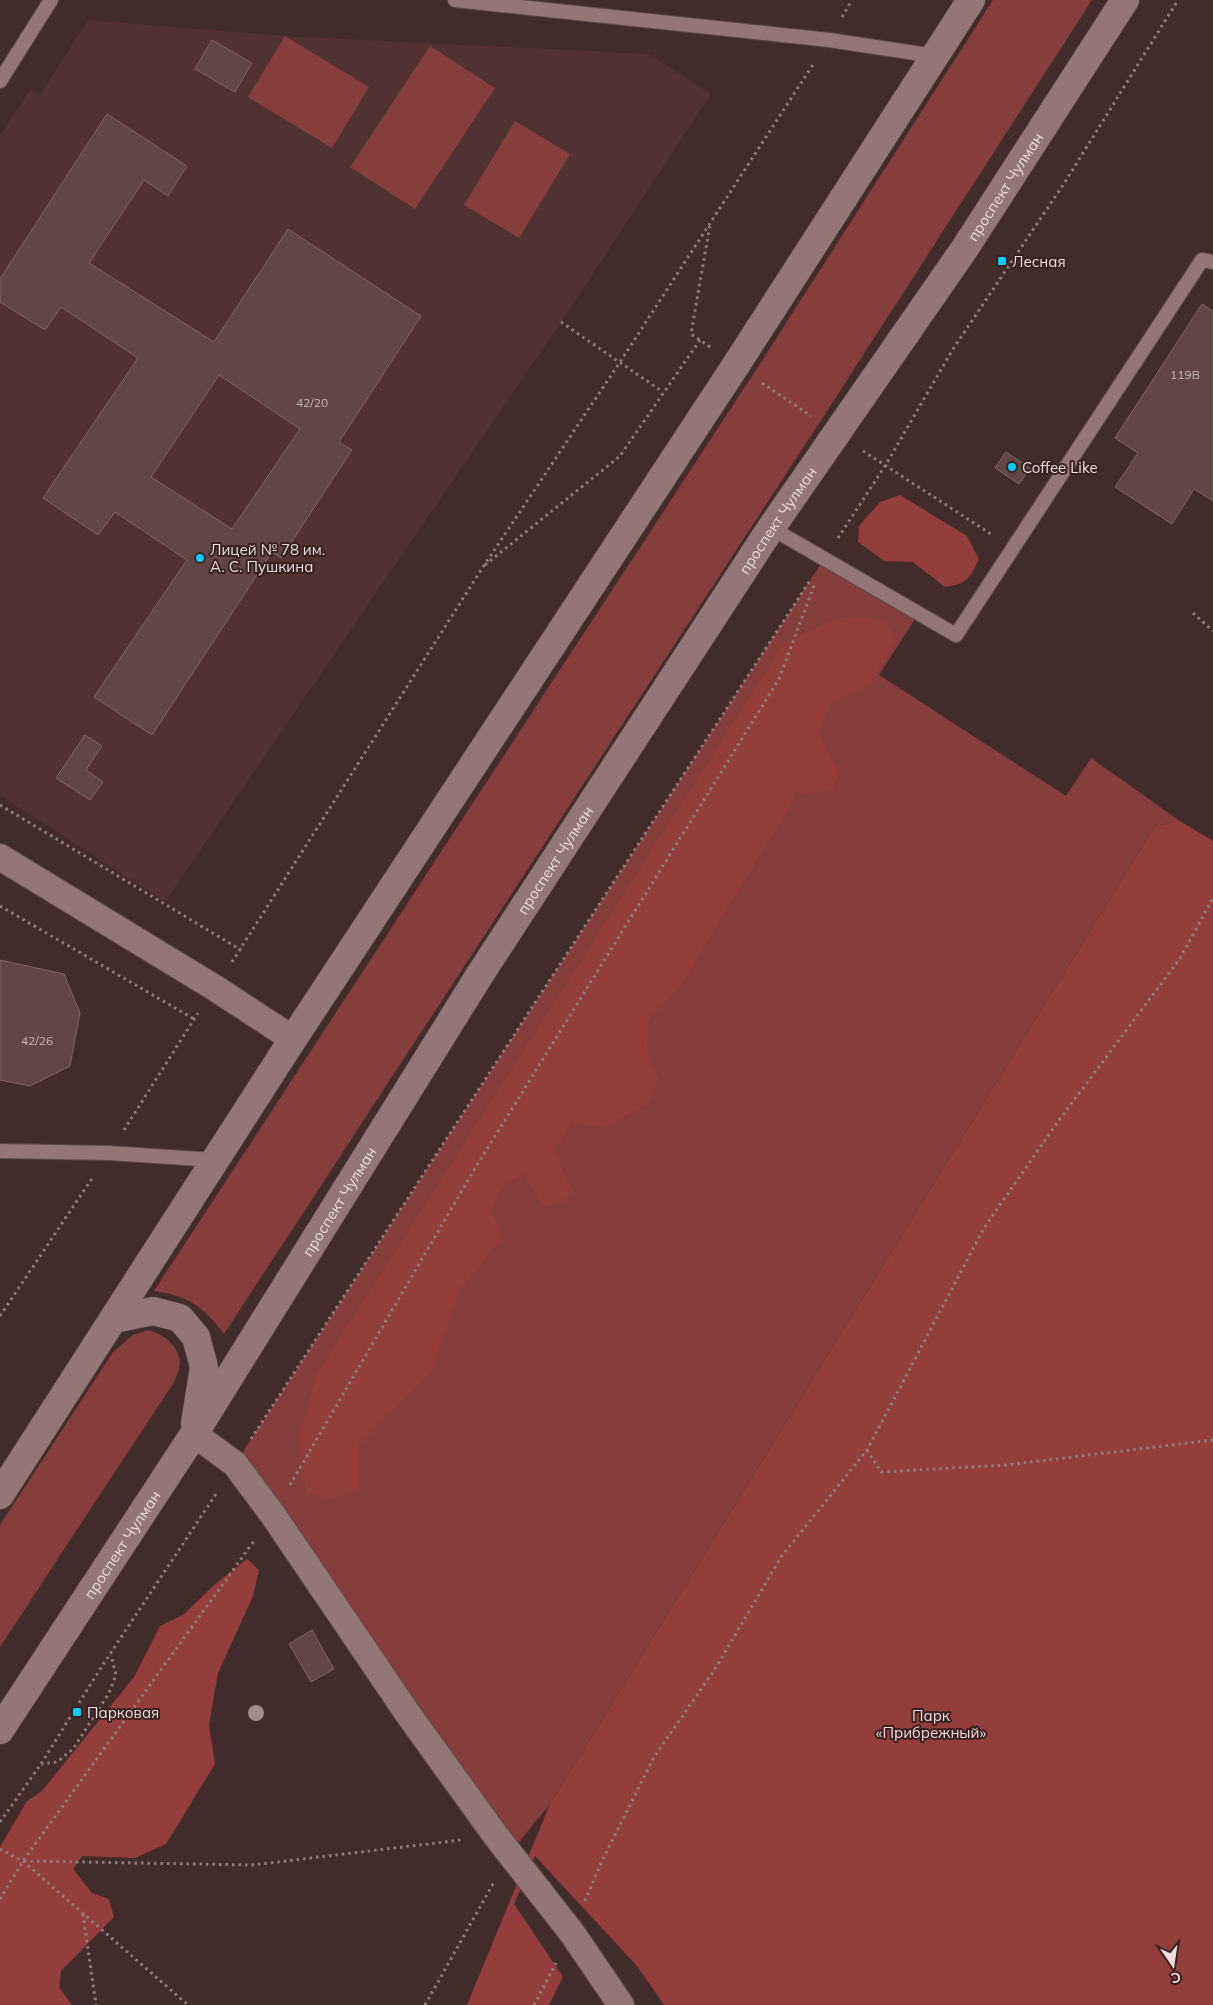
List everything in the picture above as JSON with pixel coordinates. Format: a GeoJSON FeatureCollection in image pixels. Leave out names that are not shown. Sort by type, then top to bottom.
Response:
{"type":"FeatureCollection","features":[{"type":"Feature","properties":{"kind":"main road"},"geometry":{"type":"LineString","coordinates":[[0,1494],[293,1040],[751,342],[971,0]]}},
{"type":"Feature","properties":{"kind":"main road","name":"проспект Чулман"},"geometry":{"type":"LineString","coordinates":[[0,1730],[194,1434],[480,976],[771,528],[965,248],[1125,0]]}},
{"type":"Feature","properties":{"kind":"main road"},"geometry":{"type":"LineString","coordinates":[[114,1319],[153,1311],[180,1318],[196,1337],[204,1367],[194,1434]]}},
{"type":"Feature","properties":{"kind":"street"},"geometry":{"type":"LineString","coordinates":[[0,857],[215,988],[293,1040]]}},
{"type":"Feature","properties":{"kind":"street"},"geometry":{"type":"LineString","coordinates":[[194,1434],[235,1464],[273,1514],[403,1706],[503,1844],[572,1934],[621,2005]]}},
{"type":"Feature","properties":{"kind":"lane"},"geometry":{"type":"LineString","coordinates":[[0,81],[51,0]]}},
{"type":"Feature","properties":{"kind":"lane"},"geometry":{"type":"LineString","coordinates":[[455,0],[828,40],[935,56]]}},
{"type":"Feature","properties":{"kind":"lane"},"geometry":{"type":"LineString","coordinates":[[771,528],[956,634],[1202,260],[1213,262]]}},
{"type":"Feature","properties":{"kind":"lane"},"geometry":{"type":"LineString","coordinates":[[0,1151],[109,1153],[215,1160]]}},
{"type":"Feature","properties":{"kind":"path"},"geometry":{"type":"LineString","coordinates":[[0,1316],[241,950],[483,567],[620,362],[852,0]]}},
{"type":"Feature","properties":{"kind":"path"},"geometry":{"type":"LineString","coordinates":[[0,1822],[41,1764],[110,1654],[885,466],[953,349],[1065,182],[1178,0]]}},
{"type":"Feature","properties":{"kind":"path"},"geometry":{"type":"LineString","coordinates":[[711,222],[691,334],[713,350]]}},
{"type":"Feature","properties":{"kind":"path"},"geometry":{"type":"LineString","coordinates":[[561,322],[663,392]]}},
{"type":"Feature","properties":{"kind":"path"},"geometry":{"type":"LineString","coordinates":[[483,567],[620,456],[700,340]]}},
{"type":"Feature","properties":{"kind":"path"},"geometry":{"type":"LineString","coordinates":[[759,381],[812,417]]}},
{"type":"Feature","properties":{"kind":"path"},"geometry":{"type":"LineString","coordinates":[[858,448],[1012,548]]}},
{"type":"Feature","properties":{"kind":"path"},"geometry":{"type":"LineString","coordinates":[[0,1898],[23,1861],[273,1514],[474,1170],[779,680],[824,559]]}},
{"type":"Feature","properties":{"kind":"path"},"geometry":{"type":"LineString","coordinates":[[1193,613],[1213,631]]}},
{"type":"Feature","properties":{"kind":"path"},"geometry":{"type":"LineString","coordinates":[[0,804],[241,950]]}},
{"type":"Feature","properties":{"kind":"path"},"geometry":{"type":"LineString","coordinates":[[534,2005],[572,1934],[601,1863],[654,1757],[716,1669],[781,1557],[867,1450],[984,1228],[1059,1120],[1179,960],[1213,898]]}},
{"type":"Feature","properties":{"kind":"path"},"geometry":{"type":"LineString","coordinates":[[0,906],[194,1019]]}},
{"type":"Feature","properties":{"kind":"path"},"geometry":{"type":"LineString","coordinates":[[867,1450],[880,1472],[1006,1465],[1213,1440]]}},
{"type":"Feature","properties":{"kind":"path"},"geometry":{"type":"LineString","coordinates":[[41,1764],[57,1762],[72,1749],[109,1693],[116,1675],[110,1654]]}},
{"type":"Feature","properties":{"kind":"path"},"geometry":{"type":"LineString","coordinates":[[23,1861],[252,1865],[503,1844]]}},
{"type":"Feature","properties":{"kind":"path"},"geometry":{"type":"LineString","coordinates":[[425,2005],[503,1844]]}},
{"type":"Feature","properties":{"kind":"path"},"geometry":{"type":"LineString","coordinates":[[0,1849],[23,1861],[188,2005]]}},
{"type":"Feature","properties":{"kind":"path"},"geometry":{"type":"LineString","coordinates":[[83,1914],[96,2005]]}},
{"type":"Feature","properties":{"kind":"shaded area"},"geometry":{"type":"Polygon","coordinates":[[[993,0],[1092,0],[820,422],[224,1334],[202,1309],[186,1299],[154,1291],[752,376],[993,0]]]}},
{"type":"Feature","properties":{"kind":"shaded area","name":"Лицей № 78 им. А. С. Пушкина"},"geometry":{"type":"Polygon","coordinates":[[[88,20],[285,36],[649,54],[711,94],[561,322],[165,902],[0,795],[0,135],[30,90],[40,95],[88,20]]]}},
{"type":"Feature","properties":{"kind":"shaded area"},"geometry":{"type":"Polygon","coordinates":[[[285,36],[369,87],[332,148],[248,97],[285,36]]]}},
{"type":"Feature","properties":{"kind":"shaded area"},"geometry":{"type":"Polygon","coordinates":[[[430,46],[495,88],[415,209],[350,167],[430,46]]]}},
{"type":"Feature","properties":{"kind":"shaded area"},"geometry":{"type":"Polygon","coordinates":[[[515,121],[570,154],[519,238],[464,205],[515,121]]]}},
{"type":"Feature","properties":{"kind":"shaded area"},"geometry":{"type":"Polygon","coordinates":[[[824,559],[919,613],[879,675],[1066,796],[1091,758],[1180,821],[1155,826],[550,1804],[510,1853],[235,1464],[824,559]]]}},
{"type":"Feature","properties":{"kind":"shaded area"},"geometry":{"type":"Polygon","coordinates":[[[148,1330],[164,1337],[177,1351],[180,1365],[174,1382],[0,1647],[0,1525],[113,1352],[133,1335],[148,1330]]]}},
{"type":"Feature","properties":{"kind":"green space"},"geometry":{"type":"Polygon","coordinates":[[[900,495],[967,536],[979,559],[967,579],[958,584],[945,587],[913,562],[884,561],[858,542],[859,526],[880,502],[900,495]]]}},
{"type":"Feature","properties":{"kind":"green space"},"geometry":{"type":"Polygon","coordinates":[[[871,617],[892,627],[895,642],[870,684],[832,702],[817,732],[839,772],[833,790],[797,794],[682,984],[649,1019],[647,1048],[658,1079],[649,1103],[606,1127],[571,1124],[555,1149],[562,1170],[574,1190],[562,1203],[542,1206],[524,1174],[500,1188],[492,1210],[502,1239],[460,1289],[433,1368],[358,1446],[358,1488],[334,1499],[306,1493],[300,1435],[316,1375],[783,645],[836,618],[871,617]]]}},
{"type":"Feature","properties":{"kind":"green space","name":"Парк «Прибрежный»"},"geometry":{"type":"Polygon","coordinates":[[[1180,821],[1213,841],[1213,2005],[664,2005],[637,1966],[535,1856],[514,1904],[563,1977],[549,2005],[467,2005],[550,1804],[1155,826],[1180,821]]]}},
{"type":"Feature","properties":{"kind":"green space"},"geometry":{"type":"Polygon","coordinates":[[[247,1559],[259,1570],[253,1596],[218,1673],[209,1725],[215,1764],[166,1844],[135,1858],[82,1856],[73,1869],[92,1893],[109,1899],[114,1917],[61,1971],[59,1987],[72,2005],[0,2005],[0,1847],[27,1801],[42,1791],[134,1677],[160,1626],[183,1615],[214,1585],[247,1559]]]}},
{"type":"Feature","properties":{"kind":"building"},"geometry":{"type":"Polygon","coordinates":[[[212,40],[252,63],[235,92],[195,69],[212,40]]]}},
{"type":"Feature","properties":{"kind":"building"},"geometry":{"type":"Polygon","coordinates":[[[107,114],[187,166],[168,196],[144,180],[89,263],[214,342],[288,229],[421,316],[339,442],[352,450],[281,558],[272,552],[152,735],[94,697],[187,560],[115,512],[98,535],[43,498],[138,358],[61,307],[45,330],[0,302],[0,279],[107,114]],[[219,375],[151,477],[232,529],[300,429],[219,375]]]}},
{"type":"Feature","properties":{"kind":"building"},"geometry":{"type":"Polygon","coordinates":[[[1202,304],[1213,311],[1213,501],[1194,489],[1172,524],[1115,487],[1138,453],[1115,438],[1202,304]]]}},
{"type":"Feature","properties":{"kind":"building"},"geometry":{"type":"Polygon","coordinates":[[[1006,452],[1030,468],[1019,484],[995,468],[1006,452]]]}},
{"type":"Feature","properties":{"kind":"building"},"geometry":{"type":"Polygon","coordinates":[[[85,735],[102,746],[86,770],[103,782],[90,800],[56,778],[85,735]]]}},
{"type":"Feature","properties":{"kind":"building"},"geometry":{"type":"Polygon","coordinates":[[[0,960],[64,974],[80,1013],[70,1066],[30,1086],[0,1080],[0,960]]]}},
{"type":"Feature","properties":{"kind":"building"},"geometry":{"type":"Polygon","coordinates":[[[312,1630],[334,1669],[311,1682],[289,1644],[312,1630]]]}},
{"type":"Feature","properties":{"kind":"place","name":"Лесная"},"geometry":{"type":"Point","coordinates":[1002,261]}},
{"type":"Feature","properties":{"kind":"place","name":"Coffee Like"},"geometry":{"type":"Point","coordinates":[1012,467]}},
{"type":"Feature","properties":{"kind":"place","name":"Лицей № 78 им. А. С. Пушкина"},"geometry":{"type":"Point","coordinates":[200,558]}},
{"type":"Feature","properties":{"kind":"place","name":"Парковая"},"geometry":{"type":"Point","coordinates":[77,1712]}}]}
